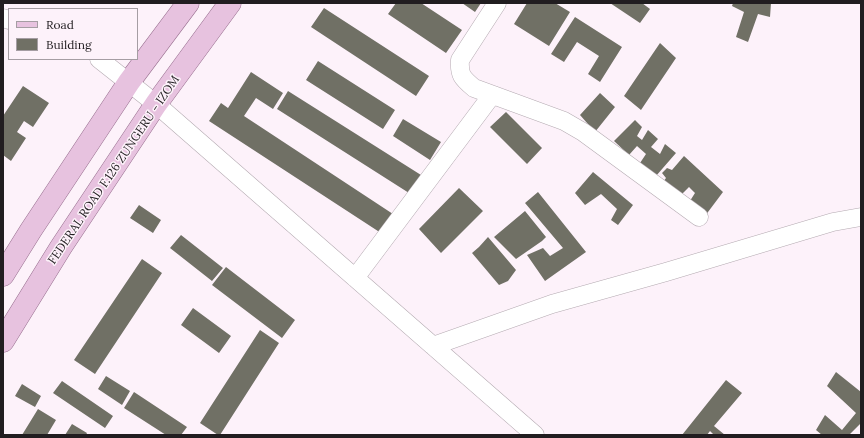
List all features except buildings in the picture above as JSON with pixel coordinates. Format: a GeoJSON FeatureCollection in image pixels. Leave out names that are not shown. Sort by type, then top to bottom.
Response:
{"type":"FeatureCollection","features":[{"type":"Feature","properties":{"kind":"main road"},"geometry":{"type":"LineString","coordinates":[[3,275],[30,230],[129,82],[188,3]]}},
{"type":"Feature","properties":{"kind":"main road","name":"FEDERAL ROAD F.126 ZUNGERU - IZOM"},"geometry":{"type":"LineString","coordinates":[[3,341],[60,247],[156,104],[230,3]]}},
{"type":"Feature","properties":{"kind":"street"},"geometry":{"type":"LineString","coordinates":[[497,3],[460,60],[460,70],[465,80],[474,88],[564,121],[583,132],[699,217]]}},
{"type":"Feature","properties":{"kind":"street"},"geometry":{"type":"LineString","coordinates":[[100,60],[156,104],[535,435]]}},
{"type":"Feature","properties":{"kind":"street"},"geometry":{"type":"LineString","coordinates":[[354,278],[492,95]]}},
{"type":"Feature","properties":{"kind":"street"},"geometry":{"type":"LineString","coordinates":[[433,346],[552,304],[666,272],[833,222],[861,217]]}}]}
